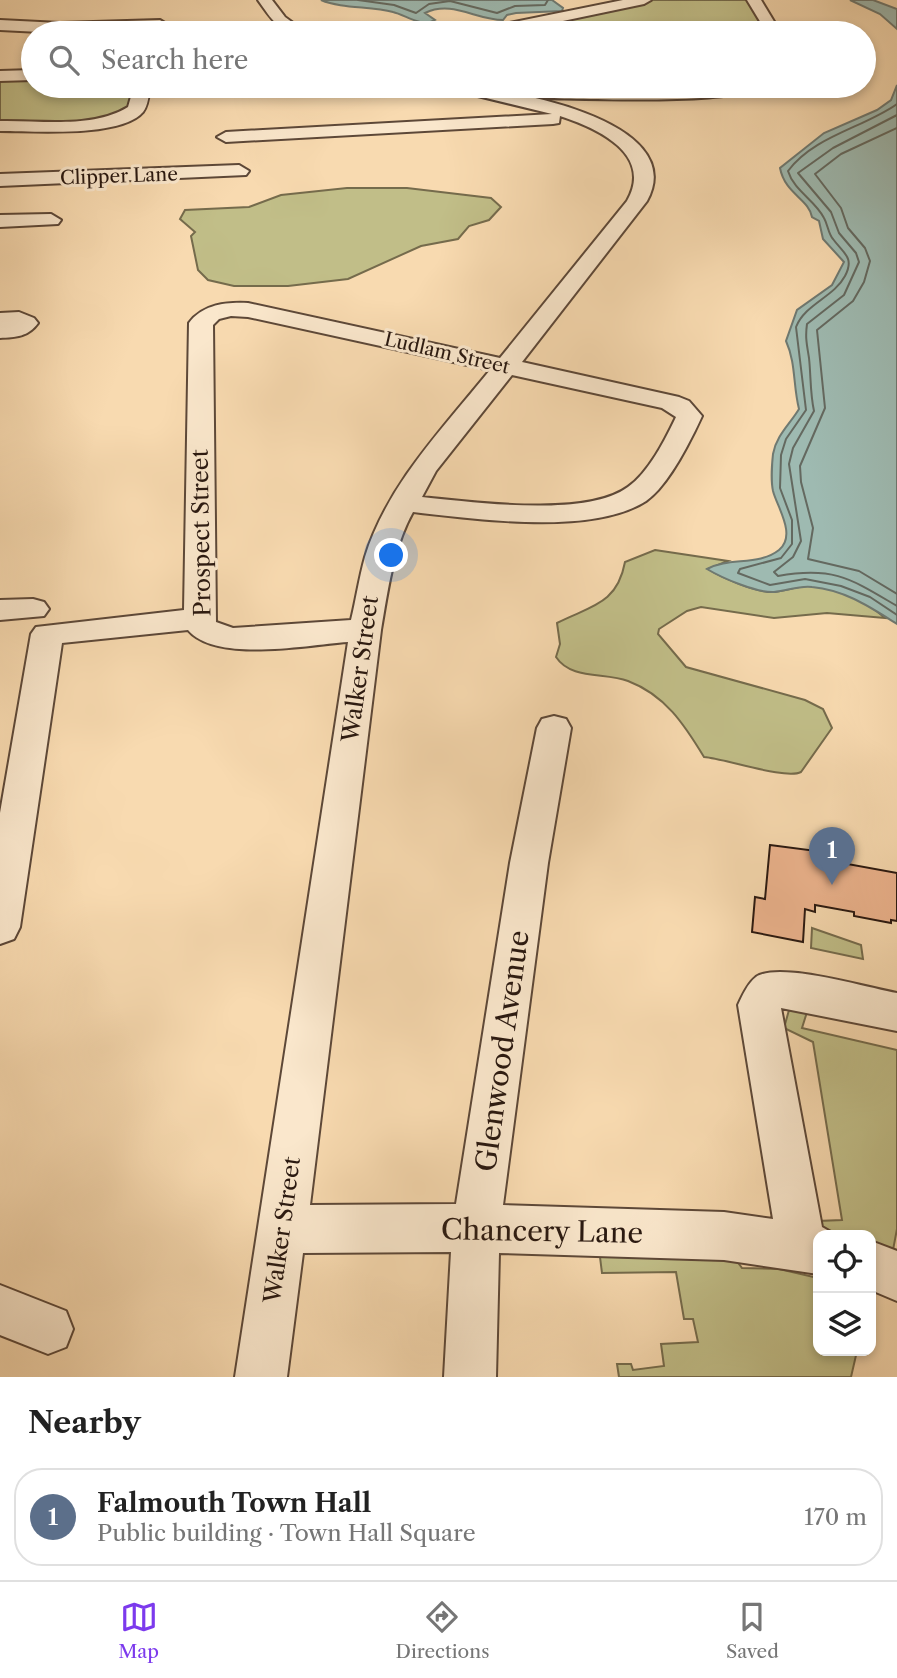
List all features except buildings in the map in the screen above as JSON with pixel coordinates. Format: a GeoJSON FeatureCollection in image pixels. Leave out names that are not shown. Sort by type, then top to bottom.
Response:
{"type":"FeatureCollection","features":[{"type":"Feature","properties":{"kind":"street"},"geometry":{"type":"LineString","coordinates":[[265,0],[281,21]]}},
{"type":"Feature","properties":{"kind":"street"},"geometry":{"type":"LineString","coordinates":[[543,21],[644,0]]}},
{"type":"Feature","properties":{"kind":"street"},"geometry":{"type":"LineString","coordinates":[[754,0],[767,21]]}},
{"type":"Feature","properties":{"kind":"street"},"geometry":{"type":"LineString","coordinates":[[0,76],[21,75]]}},
{"type":"Feature","properties":{"kind":"street"},"geometry":{"type":"LineString","coordinates":[[0,126],[97,122],[123,118],[136,109],[139,98]]}},
{"type":"Feature","properties":{"kind":"street","name":"Walker Street"},"geometry":{"type":"LineString","coordinates":[[261,1377],[334,871],[365,630],[380,557],[404,503],[424,469],[621,223],[644,187],[644,170],[629,146],[611,132],[580,117],[507,98]]}},
{"type":"Feature","properties":{"kind":"street"},"geometry":{"type":"LineString","coordinates":[[226,137],[580,117]]}},
{"type":"Feature","properties":{"kind":"street","name":"Clipper Lane"},"geometry":{"type":"LineString","coordinates":[[0,180],[239,171]]}},
{"type":"Feature","properties":{"kind":"street"},"geometry":{"type":"LineString","coordinates":[[0,221],[51,220]]}},
{"type":"Feature","properties":{"kind":"street","name":"Ludlam Street"},"geometry":{"type":"LineString","coordinates":[[206,316],[224,310],[248,310],[670,402],[685,411],[688,419],[645,486],[617,504],[590,510],[549,512],[404,503]]}},
{"type":"Feature","properties":{"kind":"street","name":"Prospect Street"},"geometry":{"type":"LineString","coordinates":[[206,316],[201,323],[199,371],[199,620],[206,632],[225,639],[365,630]]}},
{"type":"Feature","properties":{"kind":"street"},"geometry":{"type":"LineString","coordinates":[[0,320],[19,319],[26,323],[18,330],[0,331]]}},
{"type":"Feature","properties":{"kind":"street"},"geometry":{"type":"LineString","coordinates":[[0,610],[33,609]]}},
{"type":"Feature","properties":{"kind":"street"},"geometry":{"type":"LineString","coordinates":[[0,927],[46,636],[199,620]]}},
{"type":"Feature","properties":{"kind":"street","name":"Glenwood Avenue"},"geometry":{"type":"LineString","coordinates":[[470,1377],[476,1228],[528,863],[554,728]]}},
{"type":"Feature","properties":{"kind":"street"},"geometry":{"type":"LineString","coordinates":[[810,1248],[759,1005],[771,990],[782,989],[897,1012]]}},
{"type":"Feature","properties":{"kind":"street","name":"Chancery Lane"},"geometry":{"type":"LineString","coordinates":[[282,1229],[476,1228],[724,1236],[810,1248]]}},
{"type":"Feature","properties":{"kind":"street"},"geometry":{"type":"LineString","coordinates":[[876,1268],[897,1276]]}},
{"type":"Feature","properties":{"kind":"street"},"geometry":{"type":"LineString","coordinates":[[0,1310],[48,1329]]}},
{"type":"Feature","properties":{"kind":"shaded area"},"geometry":{"type":"Polygon","coordinates":[[[653,0],[749,0],[762,21],[551,21],[653,0]]]}},
{"type":"Feature","properties":{"kind":"shaded area"},"geometry":{"type":"Polygon","coordinates":[[[21,77],[21,98],[133,98],[121,114],[94,121],[0,125],[0,78],[21,77]]]}},
{"type":"Feature","properties":{"kind":"shaded area"},"geometry":{"type":"Polygon","coordinates":[[[347,188],[407,188],[491,198],[501,207],[489,220],[469,226],[458,239],[421,246],[348,279],[288,286],[234,286],[208,280],[198,270],[191,236],[195,232],[180,219],[185,210],[249,207],[281,195],[347,188]]]}},
{"type":"Feature","properties":{"kind":"shaded area"},"geometry":{"type":"Polygon","coordinates":[[[655,550],[728,561],[708,569],[761,591],[778,592],[816,586],[838,591],[868,605],[885,618],[827,613],[774,618],[701,607],[687,611],[659,629],[658,634],[686,667],[805,700],[823,709],[832,728],[801,772],[793,774],[770,771],[704,757],[681,722],[653,694],[619,678],[570,669],[556,657],[560,644],[557,623],[591,608],[609,596],[616,587],[625,562],[655,550]]]}},
{"type":"Feature","properties":{"kind":"shaded area"},"geometry":{"type":"Polygon","coordinates":[[[812,928],[861,945],[863,959],[811,948],[812,928]]]}},
{"type":"Feature","properties":{"kind":"shaded area"},"geometry":{"type":"Polygon","coordinates":[[[794,1006],[807,1012],[802,1028],[897,1050],[897,1229],[893,1250],[897,1262],[876,1253],[876,1230],[821,1230],[818,1221],[842,1220],[813,1042],[784,1028],[789,1010],[794,1006]]]}},
{"type":"Feature","properties":{"kind":"shaded area"},"geometry":{"type":"Polygon","coordinates":[[[599,1249],[731,1253],[742,1268],[779,1269],[813,1277],[813,1356],[856,1356],[851,1377],[619,1377],[617,1364],[631,1364],[633,1370],[664,1366],[661,1344],[698,1342],[693,1319],[684,1319],[676,1272],[602,1273],[599,1249]]]}},
{"type":"Feature","properties":{"kind":"water"},"geometry":{"type":"Polygon","coordinates":[[[321,0],[552,0],[563,8],[562,11],[516,13],[507,15],[503,20],[445,9],[425,13],[435,20],[417,21],[393,12],[338,5],[321,0]]]}},
{"type":"Feature","properties":{"kind":"water"},"geometry":{"type":"Polygon","coordinates":[[[850,0],[873,0],[897,9],[897,29],[880,14],[850,0]]]}},
{"type":"Feature","properties":{"kind":"water"},"geometry":{"type":"Polygon","coordinates":[[[897,85],[897,624],[857,600],[835,592],[798,587],[767,592],[721,577],[707,569],[725,563],[762,558],[779,550],[784,544],[786,529],[772,487],[773,454],[780,436],[799,409],[786,341],[797,310],[832,285],[844,262],[823,239],[819,221],[812,217],[806,205],[787,184],[780,168],[824,133],[877,110],[891,100],[897,85]]]}},
{"type":"Feature","properties":{"kind":"place","name":"Falmouth Town Hall"},"geometry":{"type":"Point","coordinates":[832,885]}}]}
